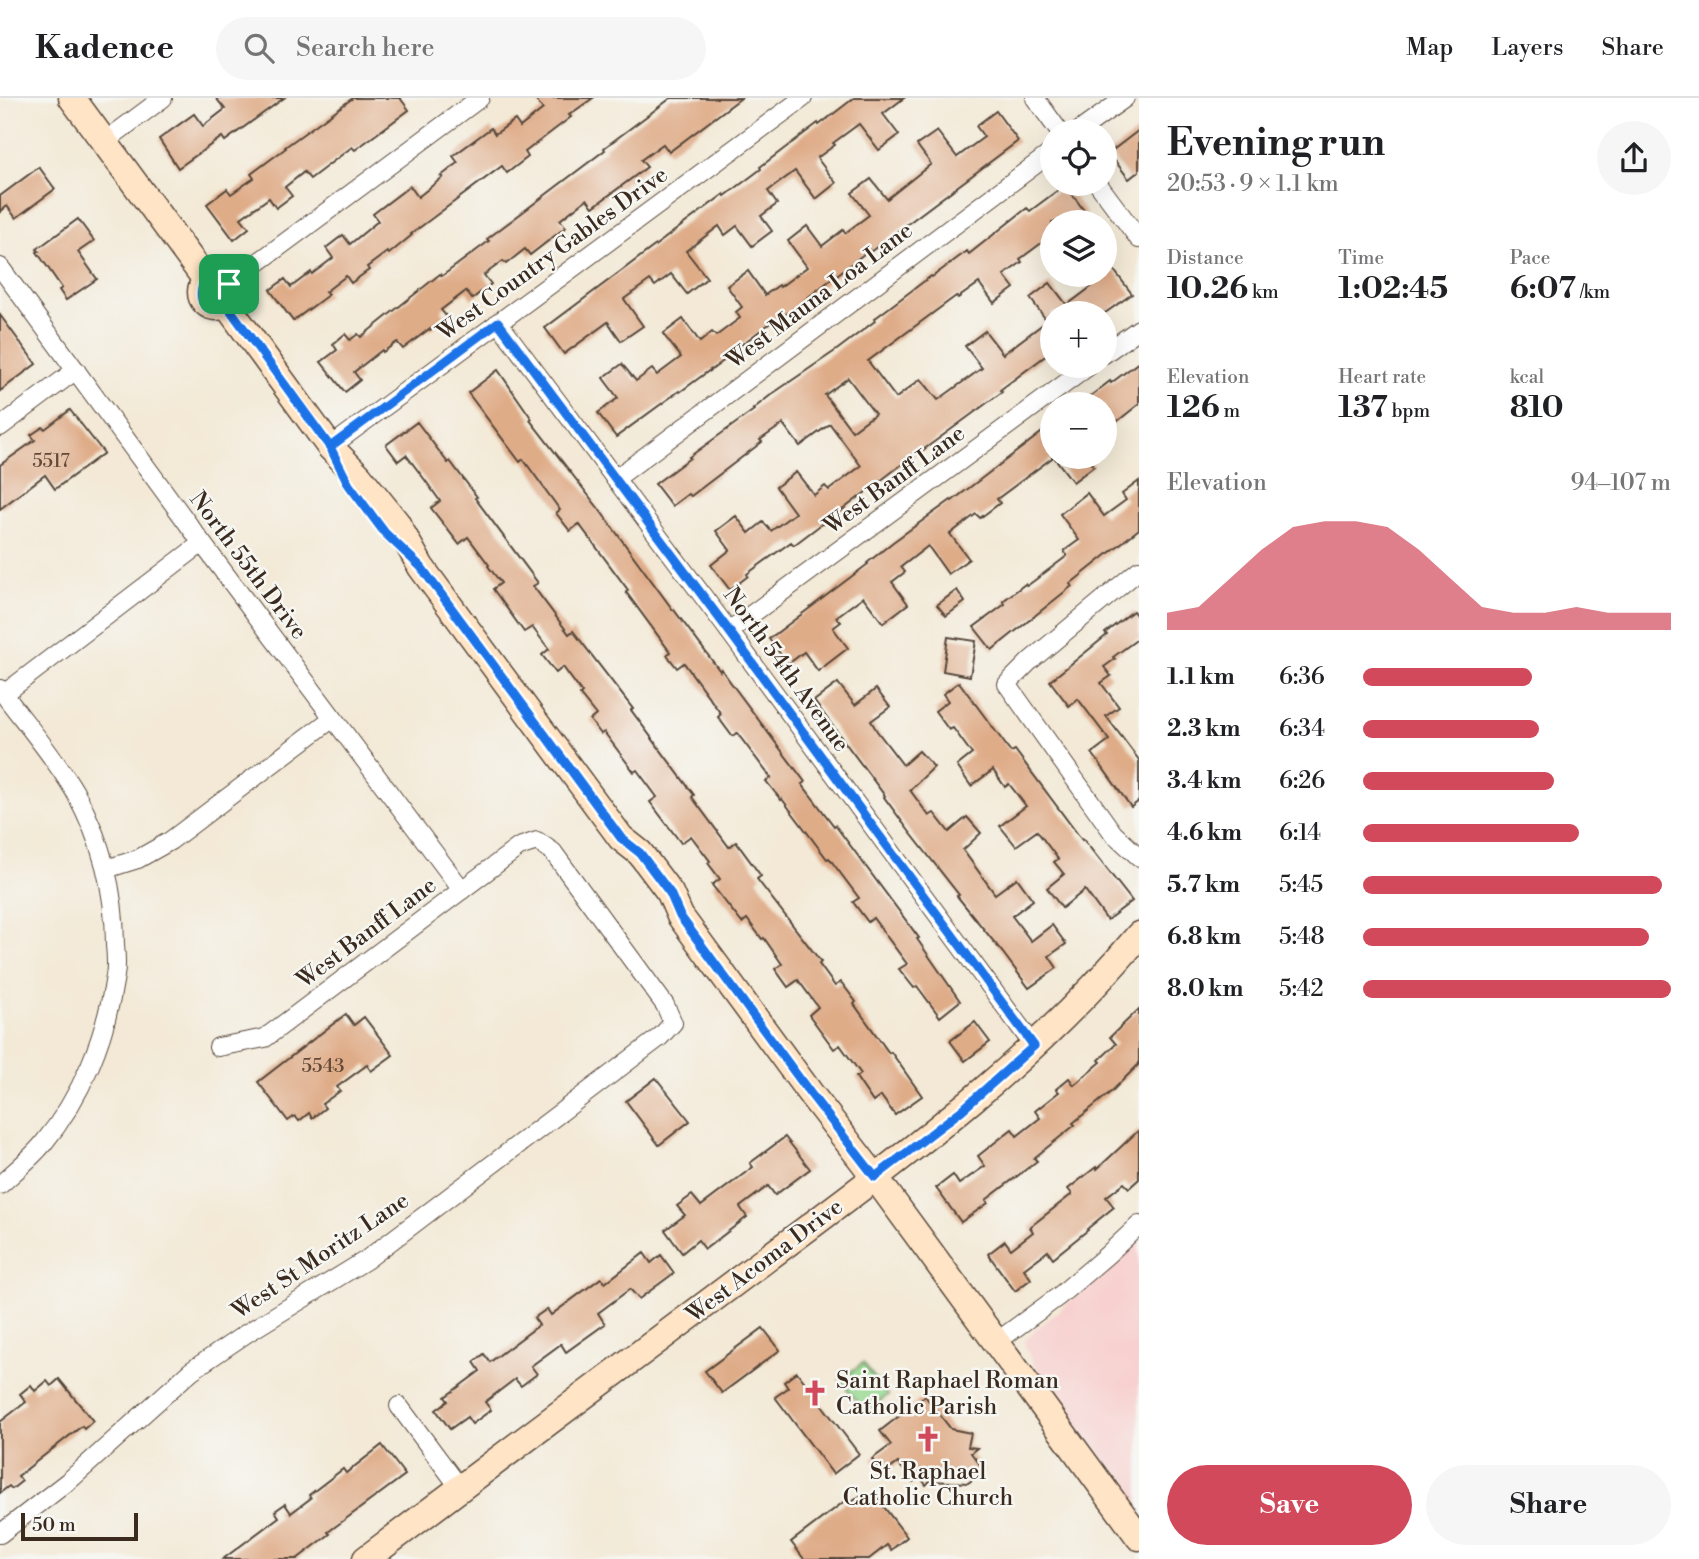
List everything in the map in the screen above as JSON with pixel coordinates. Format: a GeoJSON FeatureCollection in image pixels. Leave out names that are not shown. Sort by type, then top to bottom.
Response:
{"type":"FeatureCollection","features":[{"type":"Feature","properties":{"kind":"street"},"geometry":{"type":"LineString","coordinates":[[72,98],[221,289],[330,447],[349,485],[385,533],[421,567],[621,838],[640,853],[670,893],[680,916],[1139,1536]]}},
{"type":"Feature","properties":{"kind":"street"},"geometry":{"type":"LineString","coordinates":[[104,142],[163,98]]}},
{"type":"Feature","properties":{"kind":"street"},"geometry":{"type":"LineString","coordinates":[[221,289],[480,98]]}},
{"type":"Feature","properties":{"kind":"street","name":"West Country Gables Drive"},"geometry":{"type":"LineString","coordinates":[[330,447],[803,98]]}},
{"type":"Feature","properties":{"kind":"street"},"geometry":{"type":"LineString","coordinates":[[1035,98],[1050,119]]}},
{"type":"Feature","properties":{"kind":"street"},"geometry":{"type":"LineString","coordinates":[[1096,119],[1125,98]]}},
{"type":"Feature","properties":{"kind":"street","name":"West Mauna Loa Lane"},"geometry":{"type":"LineString","coordinates":[[615,479],[1040,161]]}},
{"type":"Feature","properties":{"kind":"street"},"geometry":{"type":"LineString","coordinates":[[1107,196],[1139,239]]}},
{"type":"Feature","properties":{"kind":"street","name":"North 55th Drive"},"geometry":{"type":"LineString","coordinates":[[0,267],[202,543],[462,890]]}},
{"type":"Feature","properties":{"kind":"street","name":"North 54th Avenue"},"geometry":{"type":"LineString","coordinates":[[498,322],[1034,1046]]}},
{"type":"Feature","properties":{"kind":"street"},"geometry":{"type":"LineString","coordinates":[[1117,345],[1139,329]]}},
{"type":"Feature","properties":{"kind":"street"},"geometry":{"type":"LineString","coordinates":[[0,426],[76,370]]}},
{"type":"Feature","properties":{"kind":"street","name":"West Banff Lane"},"geometry":{"type":"LineString","coordinates":[[729,631],[1073,378]]}},
{"type":"Feature","properties":{"kind":"street"},"geometry":{"type":"LineString","coordinates":[[0,1185],[42,1145],[79,1092],[104,1032],[116,974],[115,918],[106,869],[93,831],[74,792],[2,692],[202,543]]}},
{"type":"Feature","properties":{"kind":"street"},"geometry":{"type":"LineString","coordinates":[[1139,570],[1030,661],[1007,684],[1113,833],[1139,857]]}},
{"type":"Feature","properties":{"kind":"street"},"geometry":{"type":"LineString","coordinates":[[106,869],[138,859],[170,841],[333,718]]}},
{"type":"Feature","properties":{"kind":"street","name":"West Banff Lane"},"geometry":{"type":"LineString","coordinates":[[218,1047],[265,1038],[519,847],[537,841],[553,852],[665,1005],[673,1023]]}},
{"type":"Feature","properties":{"kind":"street","name":"West Acoma Drive"},"geometry":{"type":"LineString","coordinates":[[366,1559],[962,1110],[1034,1046],[1139,935]]}},
{"type":"Feature","properties":{"kind":"street","name":"West St Moritz Lane"},"geometry":{"type":"LineString","coordinates":[[0,1534],[71,1479],[191,1371],[366,1259],[660,1037],[673,1023]]}},
{"type":"Feature","properties":{"kind":"street"},"geometry":{"type":"LineString","coordinates":[[995,1343],[1059,1296],[1139,1225]]}},
{"type":"Feature","properties":{"kind":"street"},"geometry":{"type":"LineString","coordinates":[[399,1406],[460,1489]]}},
{"type":"Feature","properties":{"kind":"shaded area"},"geometry":{"type":"Polygon","coordinates":[[[1139,1240],[1139,1511],[1043,1381],[1024,1341],[1139,1240]]]}},
{"type":"Feature","properties":{"kind":"green space"},"geometry":{"type":"Polygon","coordinates":[[[863,1363],[888,1395],[865,1412],[840,1380],[863,1363]]]}},
{"type":"Feature","properties":{"kind":"building"},"geometry":{"type":"Polygon","coordinates":[[[216,98],[284,98],[225,141],[222,137],[178,168],[159,139],[194,114],[203,126],[225,109],[216,98]]]}},
{"type":"Feature","properties":{"kind":"building"},"geometry":{"type":"Polygon","coordinates":[[[353,98],[400,98],[409,110],[355,150],[352,147],[310,179],[304,172],[285,187],[292,196],[276,208],[269,198],[241,218],[249,228],[234,240],[207,204],[227,189],[231,194],[254,178],[251,174],[353,98]]]}},
{"type":"Feature","properties":{"kind":"building"},"geometry":{"type":"Polygon","coordinates":[[[534,98],[593,98],[525,152],[528,157],[507,173],[502,166],[411,234],[389,254],[387,252],[367,267],[369,270],[351,283],[346,276],[325,292],[328,295],[293,321],[270,290],[285,279],[291,287],[311,272],[312,274],[333,258],[326,248],[343,235],[350,244],[378,221],[373,214],[410,186],[418,197],[458,163],[453,156],[491,128],[495,134],[515,120],[520,127],[543,109],[534,98]]]}},
{"type":"Feature","properties":{"kind":"building"},"geometry":{"type":"Polygon","coordinates":[[[671,98],[741,98],[669,152],[663,144],[641,160],[647,167],[593,207],[587,199],[560,220],[566,227],[530,255],[525,249],[506,264],[503,261],[484,275],[491,284],[472,299],[466,291],[441,310],[447,317],[403,349],[397,342],[383,352],[382,350],[354,372],[360,380],[345,392],[321,362],[337,350],[333,344],[345,334],[350,340],[358,334],[361,337],[440,274],[442,276],[489,241],[487,239],[671,98]]]}},
{"type":"Feature","properties":{"kind":"building"},"geometry":{"type":"Polygon","coordinates":[[[854,98],[904,98],[883,114],[899,135],[879,150],[859,124],[817,158],[836,183],[816,199],[795,171],[768,191],[777,204],[761,216],[772,231],[752,246],[737,226],[725,235],[719,226],[686,251],[707,278],[687,294],[671,274],[655,286],[650,280],[624,299],[643,326],[621,341],[608,322],[564,354],[545,328],[854,98]]]}},
{"type":"Feature","properties":{"kind":"building"},"geometry":{"type":"Polygon","coordinates":[[[996,111],[1018,141],[774,323],[773,321],[710,371],[616,437],[598,413],[618,398],[603,378],[622,364],[636,381],[652,369],[657,375],[681,357],[663,334],[683,319],[700,342],[712,332],[716,336],[740,318],[736,312],[742,307],[727,286],[748,271],[765,295],[779,285],[780,287],[807,267],[788,241],[807,226],[822,246],[843,230],[845,233],[869,215],[852,193],[871,179],[887,199],[931,164],[917,145],[937,131],[957,157],[984,137],[976,126],[996,111]]]}},
{"type":"Feature","properties":{"kind":"building"},"geometry":{"type":"Polygon","coordinates":[[[1139,130],[1139,171],[1129,179],[1117,163],[1117,147],[1139,130]]]}},
{"type":"Feature","properties":{"kind":"building"},"geometry":{"type":"Polygon","coordinates":[[[39,167],[55,189],[16,218],[7,206],[0,212],[0,196],[39,167]]]}},
{"type":"Feature","properties":{"kind":"building"},"geometry":{"type":"Polygon","coordinates":[[[1050,196],[1073,196],[1084,210],[1040,210],[1040,244],[1004,275],[1014,288],[994,303],[979,283],[958,298],[956,296],[868,361],[896,398],[921,379],[938,400],[982,368],[965,346],[985,331],[1003,354],[1040,326],[1040,360],[1000,390],[1002,392],[824,524],[794,545],[791,542],[747,574],[748,576],[730,590],[711,565],[730,550],[716,531],[736,516],[749,533],[763,522],[771,531],[795,513],[776,487],[796,472],[814,495],[825,486],[829,490],[861,466],[830,424],[800,446],[783,424],[691,496],[688,494],[672,506],[655,484],[772,394],[838,349],[931,276],[967,251],[969,254],[1027,208],[1030,211],[1050,196]],[[848,378],[825,395],[852,431],[875,414],[848,378]]]}},
{"type":"Feature","properties":{"kind":"building"},"geometry":{"type":"Polygon","coordinates":[[[78,219],[94,241],[78,252],[97,279],[66,300],[59,290],[62,288],[37,249],[78,219]]]}},
{"type":"Feature","properties":{"kind":"building"},"geometry":{"type":"Polygon","coordinates":[[[1117,274],[1132,294],[1117,305],[1117,301],[1072,301],[1091,287],[1117,287],[1117,274]]]}},
{"type":"Feature","properties":{"kind":"building"},"geometry":{"type":"Polygon","coordinates":[[[1045,287],[1053,287],[1064,301],[1040,301],[1040,312],[1030,298],[1045,287]]]}},
{"type":"Feature","properties":{"kind":"building"},"geometry":{"type":"Polygon","coordinates":[[[0,315],[36,364],[0,391],[0,315]]]}},
{"type":"Feature","properties":{"kind":"building"},"geometry":{"type":"Polygon","coordinates":[[[1139,362],[1139,404],[1117,422],[1117,392],[1096,392],[1110,381],[1111,383],[1139,362]]]}},
{"type":"Feature","properties":{"kind":"building"},"geometry":{"type":"Polygon","coordinates":[[[498,370],[532,419],[530,420],[720,671],[721,669],[805,782],[802,784],[919,938],[917,939],[960,1001],[940,1017],[917,986],[914,988],[899,969],[907,964],[873,918],[868,922],[853,902],[859,898],[766,781],[771,778],[737,733],[732,736],[718,717],[721,714],[684,663],[677,668],[667,655],[670,652],[579,524],[570,531],[556,513],[560,510],[523,459],[520,462],[468,393],[498,370]]]}},
{"type":"Feature","properties":{"kind":"building"},"geometry":{"type":"Polygon","coordinates":[[[70,410],[104,453],[55,489],[45,475],[0,509],[0,465],[35,440],[31,435],[43,427],[45,429],[70,410]]]}},
{"type":"Feature","properties":{"kind":"building"},"geometry":{"type":"Polygon","coordinates":[[[417,422],[448,463],[450,461],[538,583],[533,586],[569,634],[573,631],[633,709],[631,710],[729,847],[736,842],[761,876],[757,879],[821,962],[819,964],[835,986],[841,982],[856,1002],[854,1004],[922,1096],[895,1115],[881,1096],[873,1102],[856,1077],[861,1074],[840,1045],[834,1049],[809,1015],[818,1007],[798,980],[788,987],[775,969],[782,964],[764,938],[762,939],[747,919],[742,923],[712,885],[720,879],[708,863],[710,861],[691,836],[681,843],[650,802],[657,797],[604,732],[601,734],[590,720],[596,715],[563,667],[556,673],[542,655],[549,649],[532,627],[524,632],[493,589],[501,583],[489,565],[468,537],[459,544],[431,508],[440,501],[425,480],[406,455],[398,461],[386,445],[417,422]]]}},
{"type":"Feature","properties":{"kind":"building"},"geometry":{"type":"Polygon","coordinates":[[[1040,434],[1040,467],[997,499],[1000,503],[980,518],[976,514],[950,534],[969,559],[948,574],[928,546],[901,567],[905,572],[892,582],[908,604],[883,623],[863,597],[836,617],[841,622],[833,628],[848,648],[818,671],[804,652],[788,664],[769,639],[893,542],[1040,434]]]}},
{"type":"Feature","properties":{"kind":"building"},"geometry":{"type":"Polygon","coordinates":[[[1063,469],[1090,469],[1073,482],[1063,469]]]}},
{"type":"Feature","properties":{"kind":"building"},"geometry":{"type":"Polygon","coordinates":[[[1139,481],[1139,529],[992,650],[974,627],[1005,604],[1003,601],[1025,584],[1027,586],[1067,556],[1064,551],[1079,540],[1060,514],[1087,493],[1104,516],[1126,500],[1122,494],[1139,481]]]}},
{"type":"Feature","properties":{"kind":"building"},"geometry":{"type":"Polygon","coordinates":[[[957,590],[965,602],[946,616],[937,605],[957,590]]]}},
{"type":"Feature","properties":{"kind":"building"},"geometry":{"type":"Polygon","coordinates":[[[1133,611],[1139,619],[1139,638],[1104,667],[1111,676],[1101,683],[1119,707],[1106,716],[1139,760],[1139,801],[1131,807],[1092,753],[1109,740],[1078,699],[1069,706],[1050,681],[1133,611]]]}},
{"type":"Feature","properties":{"kind":"building"},"geometry":{"type":"Polygon","coordinates":[[[948,637],[976,641],[970,676],[943,671],[948,637]]]}},
{"type":"Feature","properties":{"kind":"building"},"geometry":{"type":"Polygon","coordinates":[[[959,682],[1011,752],[1015,750],[1082,840],[1132,901],[1107,920],[1085,890],[1062,908],[1047,888],[1064,874],[1054,862],[1058,859],[1037,831],[1016,846],[1000,826],[1026,806],[1009,784],[1005,787],[993,770],[971,786],[957,766],[972,754],[953,728],[949,730],[935,711],[948,701],[943,694],[959,682]]]}},
{"type":"Feature","properties":{"kind":"building"},"geometry":{"type":"Polygon","coordinates":[[[838,683],[855,705],[876,689],[890,707],[871,721],[877,731],[903,765],[919,751],[934,767],[910,790],[929,816],[934,813],[949,832],[967,817],[981,833],[963,850],[995,894],[1017,878],[1033,900],[1012,916],[1031,941],[1052,925],[1066,944],[1049,956],[1057,968],[1029,988],[957,896],[959,895],[814,701],[838,683]]]}},
{"type":"Feature","properties":{"kind":"building"},"geometry":{"type":"Polygon","coordinates":[[[1139,1009],[1139,1064],[1112,1091],[1073,1123],[1075,1125],[1034,1158],[1037,1161],[961,1222],[936,1188],[953,1175],[959,1184],[985,1166],[978,1156],[1012,1129],[1017,1136],[1040,1118],[1035,1111],[1059,1092],[1056,1089],[1069,1078],[1074,1085],[1101,1062],[1099,1060],[1116,1044],[1110,1037],[1139,1009]]]}},
{"type":"Feature","properties":{"kind":"building"},"geometry":{"type":"Polygon","coordinates":[[[346,1014],[354,1025],[364,1017],[393,1055],[371,1071],[367,1065],[337,1087],[340,1091],[322,1104],[325,1108],[312,1118],[309,1113],[299,1121],[295,1116],[288,1121],[258,1082],[346,1014]]]}},
{"type":"Feature","properties":{"kind":"building"},"geometry":{"type":"Polygon","coordinates":[[[975,1022],[990,1042],[965,1061],[950,1041],[975,1022]]]}},
{"type":"Feature","properties":{"kind":"building"},"geometry":{"type":"Polygon","coordinates":[[[656,1078],[690,1121],[659,1145],[626,1101],[656,1078]]]}},
{"type":"Feature","properties":{"kind":"building"},"geometry":{"type":"Polygon","coordinates":[[[1139,1130],[1139,1179],[1129,1188],[1124,1183],[1106,1197],[1114,1207],[1053,1258],[1048,1251],[1024,1269],[1031,1279],[1015,1291],[988,1254],[1005,1241],[1011,1249],[1033,1232],[1030,1227],[1072,1194],[1068,1189],[1096,1167],[1097,1169],[1139,1130]]]}},
{"type":"Feature","properties":{"kind":"building"},"geometry":{"type":"Polygon","coordinates":[[[785,1137],[810,1169],[775,1195],[768,1186],[740,1207],[747,1217],[705,1249],[698,1240],[682,1253],[665,1230],[685,1215],[677,1206],[692,1195],[701,1206],[753,1167],[750,1163],[785,1137]]]}},
{"type":"Feature","properties":{"kind":"building"},"geometry":{"type":"Polygon","coordinates":[[[644,1253],[651,1263],[661,1255],[674,1273],[639,1299],[630,1289],[598,1313],[605,1324],[566,1352],[561,1344],[531,1366],[537,1374],[521,1386],[515,1379],[485,1402],[491,1410],[472,1424],[467,1417],[450,1429],[436,1410],[448,1401],[445,1397],[480,1371],[474,1362],[484,1354],[490,1362],[539,1325],[534,1318],[547,1309],[551,1315],[601,1278],[605,1283],[644,1253]]]}},
{"type":"Feature","properties":{"kind":"building"},"geometry":{"type":"Polygon","coordinates":[[[763,1328],[780,1350],[722,1393],[705,1371],[763,1328]]]}},
{"type":"Feature","properties":{"kind":"building"},"geometry":{"type":"Polygon","coordinates":[[[797,1372],[859,1454],[833,1474],[775,1397],[788,1388],[784,1382],[797,1372]]]}},
{"type":"Feature","properties":{"kind":"building"},"geometry":{"type":"Polygon","coordinates":[[[59,1379],[93,1421],[84,1429],[82,1426],[18,1476],[22,1481],[12,1489],[9,1486],[0,1493],[0,1422],[26,1402],[20,1394],[31,1385],[35,1391],[47,1381],[51,1386],[59,1379]]]}},
{"type":"Feature","properties":{"kind":"building","name":"St. Raphael Catholic Church"},"geometry":{"type":"Polygon","coordinates":[[[925,1396],[951,1429],[971,1433],[968,1447],[977,1448],[971,1453],[985,1471],[968,1483],[930,1481],[926,1485],[920,1477],[913,1482],[898,1463],[883,1474],[872,1459],[891,1445],[880,1431],[925,1396]]]}},
{"type":"Feature","properties":{"kind":"building"},"geometry":{"type":"Polygon","coordinates":[[[382,1445],[405,1475],[328,1532],[330,1534],[297,1559],[223,1559],[279,1517],[275,1511],[285,1504],[291,1513],[311,1498],[309,1495],[343,1469],[346,1473],[382,1445]]]}},
{"type":"Feature","properties":{"kind":"building"},"geometry":{"type":"Polygon","coordinates":[[[861,1495],[877,1498],[907,1537],[891,1550],[887,1545],[869,1559],[804,1559],[791,1542],[849,1498],[852,1502],[861,1495]]]}},
{"type":"Feature","properties":{"kind":"place","name":"Saint Raphael Roman Catholic Parish"},"geometry":{"type":"Point","coordinates":[815,1393]}},
{"type":"Feature","properties":{"kind":"place","name":"St. Raphael Catholic Church"},"geometry":{"type":"Point","coordinates":[928,1439]}},
{"type":"Feature","properties":{"kind":"route"},"geometry":{"type":"LineString","coordinates":[[229,284],[219,277],[206,280],[200,292],[205,304],[215,308],[226,304],[278,375],[330,447],[498,322],[1034,1046],[962,1110],[875,1177],[680,916],[670,893],[640,853],[621,838],[421,567],[385,533],[349,485],[330,447],[226,304],[232,294],[229,284]]}}]}
